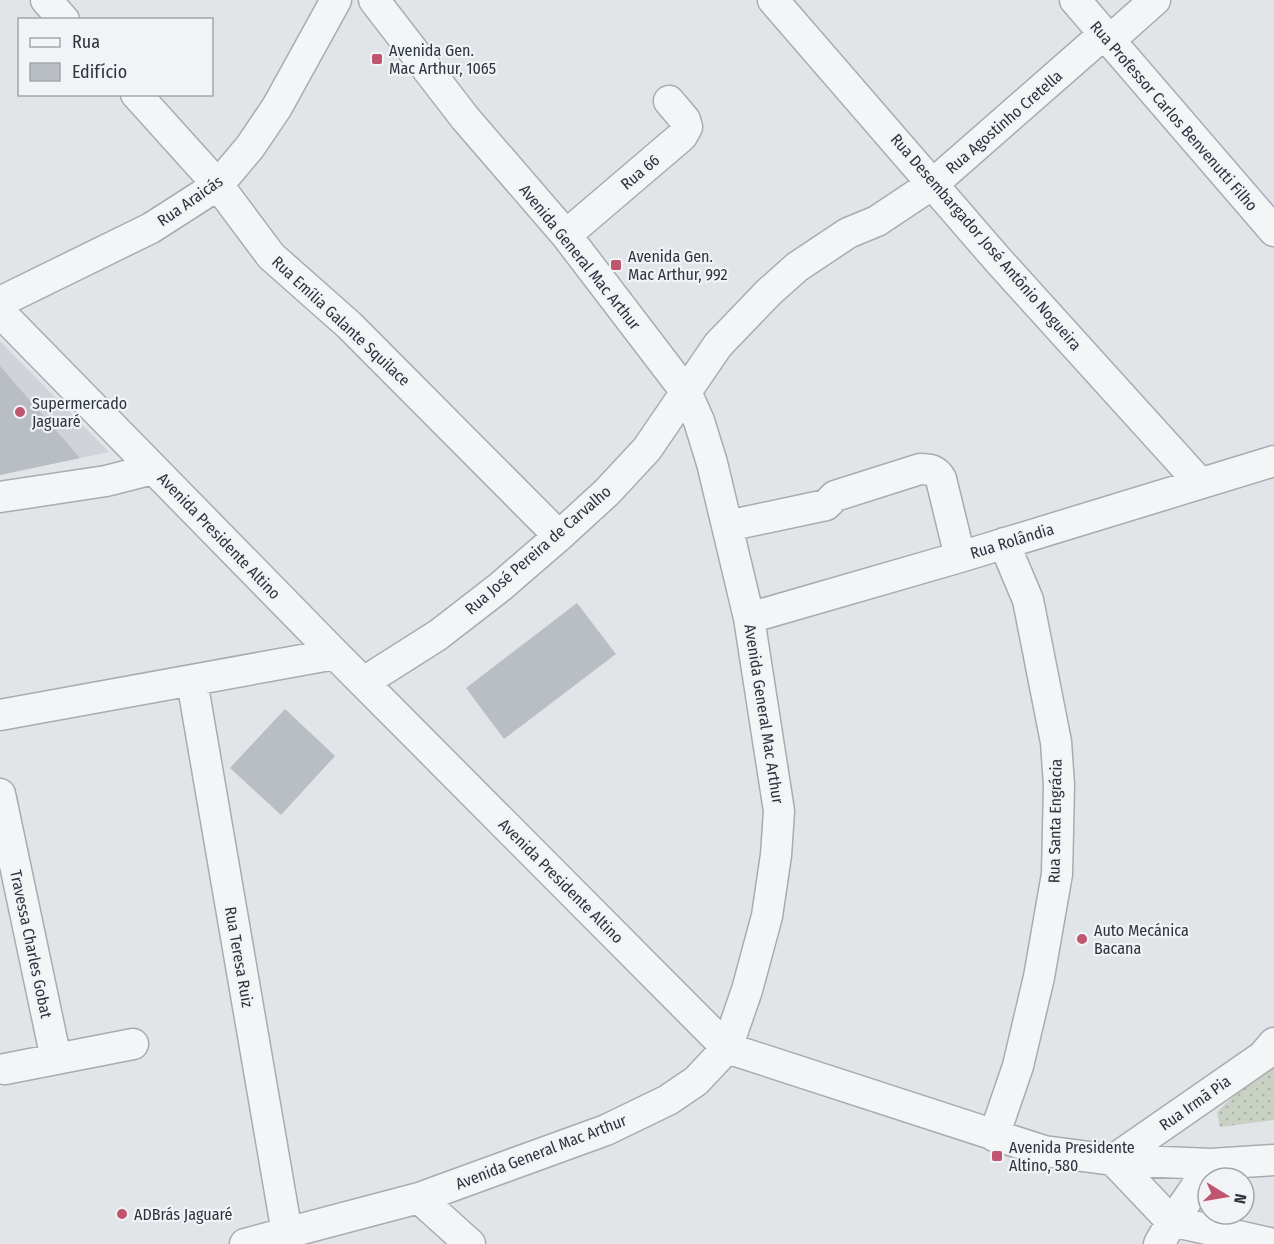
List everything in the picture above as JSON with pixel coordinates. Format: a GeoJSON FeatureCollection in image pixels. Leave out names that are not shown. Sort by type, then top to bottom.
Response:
{"type":"FeatureCollection","features":[{"type":"Feature","properties":{"kind":"street"},"geometry":{"type":"LineString","coordinates":[[46,0],[62,18]]}},
{"type":"Feature","properties":{"kind":"street","name":"Rua Araicás"},"geometry":{"type":"LineString","coordinates":[[0,302],[151,228],[218,185],[250,147],[277,106],[336,0]]}},
{"type":"Feature","properties":{"kind":"street","name":"Avenida General Mac Arthur"},"geometry":{"type":"LineString","coordinates":[[245,1244],[419,1198],[606,1130],[696,1081],[727,1048],[747,990],[767,916],[776,855],[779,811],[749,618],[712,462],[699,421],[686,392],[566,235],[465,118],[374,0]]}},
{"type":"Feature","properties":{"kind":"street","name":"Rua Desembargador José Antônio Nogueira"},"geometry":{"type":"LineString","coordinates":[[773,0],[934,183],[998,260],[1200,483]]}},
{"type":"Feature","properties":{"kind":"street","name":"Rua Professor Carlos Benvenutti Filho"},"geometry":{"type":"LineString","coordinates":[[1075,0],[1274,231]]}},
{"type":"Feature","properties":{"kind":"street","name":"Rua Agostinho Cretella"},"geometry":{"type":"LineString","coordinates":[[686,392],[718,345],[797,267],[848,233],[877,221],[934,183],[1107,37],[1155,0]]}},
{"type":"Feature","properties":{"kind":"street","name":"Rua Emília Galante Squilace"},"geometry":{"type":"LineString","coordinates":[[138,96],[218,185],[271,256],[349,325],[559,536]]}},
{"type":"Feature","properties":{"kind":"street","name":"Rua 66"},"geometry":{"type":"LineString","coordinates":[[566,235],[682,136],[687,127],[685,120],[669,101]]}},
{"type":"Feature","properties":{"kind":"street","name":"Avenida Presidente Altino"},"geometry":{"type":"LineString","coordinates":[[0,312],[335,654],[727,1048],[1044,1151],[1113,1160],[1211,1164],[1274,1160]]}},
{"type":"Feature","properties":{"kind":"street","name":"Rua José Pereira de Carvalho"},"geometry":{"type":"LineString","coordinates":[[364,682],[438,635],[500,587],[559,536],[607,492],[647,449],[686,392]]}},
{"type":"Feature","properties":{"kind":"street","name":"Rua Rolândia"},"geometry":{"type":"LineString","coordinates":[[749,618],[960,557],[1274,461]]}},
{"type":"Feature","properties":{"kind":"street"},"geometry":{"type":"LineString","coordinates":[[0,497],[106,481],[153,469]]}},
{"type":"Feature","properties":{"kind":"street"},"geometry":{"type":"LineString","coordinates":[[727,526],[826,505],[835,496],[920,469],[929,469],[938,474],[941,480],[960,557]]}},
{"type":"Feature","properties":{"kind":"street","name":"Rua Santa Engrácia"},"geometry":{"type":"LineString","coordinates":[[994,1136],[1018,1066],[1039,977],[1057,874],[1059,785],[1056,742],[1028,600],[1004,543]]}},
{"type":"Feature","properties":{"kind":"street"},"geometry":{"type":"LineString","coordinates":[[0,715],[335,654]]}},
{"type":"Feature","properties":{"kind":"street","name":"Rua Teresa Ruiz"},"geometry":{"type":"LineString","coordinates":[[192,681],[287,1233]]}},
{"type":"Feature","properties":{"kind":"street","name":"Travessa Charles Gobat"},"geometry":{"type":"LineString","coordinates":[[0,794],[56,1059]]}},
{"type":"Feature","properties":{"kind":"street","name":"Rua Irmã Pia"},"geometry":{"type":"LineString","coordinates":[[1113,1160],[1263,1056],[1274,1043]]}},
{"type":"Feature","properties":{"kind":"street"},"geometry":{"type":"LineString","coordinates":[[5,1069],[133,1044]]}},
{"type":"Feature","properties":{"kind":"street"},"geometry":{"type":"LineString","coordinates":[[1113,1160],[1165,1232],[1274,1244]]}},
{"type":"Feature","properties":{"kind":"street"},"geometry":{"type":"LineString","coordinates":[[1165,1232],[1211,1164]]}},
{"type":"Feature","properties":{"kind":"street"},"geometry":{"type":"LineString","coordinates":[[419,1198],[470,1244]]}},
{"type":"Feature","properties":{"kind":"shaded area"},"geometry":{"type":"Polygon","coordinates":[[[0,341],[109,452],[0,475],[0,341]]]}},
{"type":"Feature","properties":{"kind":"shaded area"},"geometry":{"type":"Polygon","coordinates":[[[1274,1059],[1274,1120],[1220,1127],[1217,1112],[1274,1059]]]}},
{"type":"Feature","properties":{"kind":"building","name":"Supermercado Jaguaré"},"geometry":{"type":"Polygon","coordinates":[[[0,366],[80,458],[0,475],[0,366]]]}},
{"type":"Feature","properties":{"kind":"building"},"geometry":{"type":"Polygon","coordinates":[[[577,603],[616,654],[504,739],[466,688],[577,603]]]}},
{"type":"Feature","properties":{"kind":"building"},"geometry":{"type":"Polygon","coordinates":[[[285,709],[335,756],[281,815],[230,768],[285,709]]]}},
{"type":"Feature","properties":{"kind":"place","name":"Avenida Gen. Mac Arthur, 1065"},"geometry":{"type":"Point","coordinates":[377,59]}},
{"type":"Feature","properties":{"kind":"place","name":"Avenida Gen. Mac Arthur, 992"},"geometry":{"type":"Point","coordinates":[616,265]}},
{"type":"Feature","properties":{"kind":"place","name":"Supermercado Jaguaré"},"geometry":{"type":"Point","coordinates":[20,412]}},
{"type":"Feature","properties":{"kind":"place","name":"Auto Mecánica Bacana"},"geometry":{"type":"Point","coordinates":[1082,939]}},
{"type":"Feature","properties":{"kind":"place","name":"Avenida Presidente Altino, 580"},"geometry":{"type":"Point","coordinates":[997,1156]}},
{"type":"Feature","properties":{"kind":"place","name":"ADBrás Jaguaré"},"geometry":{"type":"Point","coordinates":[122,1214]}}]}
